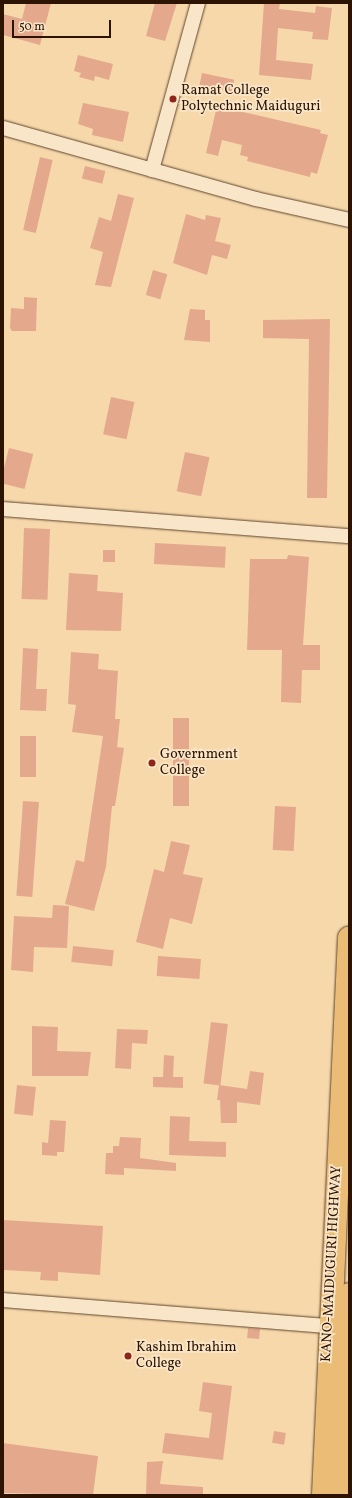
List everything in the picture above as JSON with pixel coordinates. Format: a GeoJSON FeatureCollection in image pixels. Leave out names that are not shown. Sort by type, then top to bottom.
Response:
{"type":"FeatureCollection","features":[{"type":"Feature","properties":{"kind":"highway","name":"KANO-MAIDUGURI HIGHWAY"},"geometry":{"type":"LineString","coordinates":[[323,1495],[329,1326],[349,938]]}},
{"type":"Feature","properties":{"kind":"highway","name":"KANO-MAIDUGURI HIGHWAY"},"geometry":{"type":"LineString","coordinates":[[342,1495],[349,1294]]}},
{"type":"Feature","properties":{"kind":"street"},"geometry":{"type":"LineString","coordinates":[[152,170],[198,3]]}},
{"type":"Feature","properties":{"kind":"street"},"geometry":{"type":"LineString","coordinates":[[3,128],[256,199],[349,220]]}},
{"type":"Feature","properties":{"kind":"street"},"geometry":{"type":"LineString","coordinates":[[3,509],[349,536]]}},
{"type":"Feature","properties":{"kind":"street"},"geometry":{"type":"LineString","coordinates":[[3,1300],[329,1326]]}},
{"type":"Feature","properties":{"kind":"building"},"geometry":{"type":"Polygon","coordinates":[[[26,3],[51,3],[40,45],[3,35],[3,14],[22,19],[26,3]]]}},
{"type":"Feature","properties":{"kind":"building"},"geometry":{"type":"Polygon","coordinates":[[[155,3],[177,3],[165,41],[146,36],[155,3]]]}},
{"type":"Feature","properties":{"kind":"building"},"geometry":{"type":"Polygon","coordinates":[[[264,3],[280,3],[279,9],[315,13],[316,6],[332,8],[328,40],[312,39],[313,32],[278,28],[276,60],[313,64],[311,80],[259,75],[264,3]]]}},
{"type":"Feature","properties":{"kind":"building"},"geometry":{"type":"Polygon","coordinates":[[[78,55],[113,64],[109,80],[95,76],[94,81],[79,77],[81,73],[74,71],[78,55]]]}},
{"type":"Feature","properties":{"kind":"building"},"geometry":{"type":"Polygon","coordinates":[[[202,73],[234,80],[232,92],[200,85],[202,73]]]}},
{"type":"Feature","properties":{"kind":"building"},"geometry":{"type":"Polygon","coordinates":[[[83,103],[129,112],[123,142],[92,135],[93,129],[78,124],[83,103]]]}},
{"type":"Feature","properties":{"kind":"building"},"geometry":{"type":"Polygon","coordinates":[[[217,106],[321,130],[320,133],[328,135],[317,174],[311,172],[310,177],[247,161],[248,157],[240,155],[242,145],[222,140],[218,156],[206,153],[217,106]]]}},
{"type":"Feature","properties":{"kind":"building"},"geometry":{"type":"Polygon","coordinates":[[[40,157],[53,160],[36,233],[23,230],[40,157]]]}},
{"type":"Feature","properties":{"kind":"building"},"geometry":{"type":"Polygon","coordinates":[[[85,166],[105,171],[102,184],[82,179],[85,166]]]}},
{"type":"Feature","properties":{"kind":"building"},"geometry":{"type":"Polygon","coordinates":[[[118,194],[134,198],[111,287],[95,285],[103,252],[90,248],[99,217],[111,221],[118,194]]]}},
{"type":"Feature","properties":{"kind":"building"},"geometry":{"type":"Polygon","coordinates":[[[186,214],[205,220],[206,215],[221,218],[215,241],[231,245],[227,259],[212,255],[207,275],[173,263],[186,214]]]}},
{"type":"Feature","properties":{"kind":"building"},"geometry":{"type":"Polygon","coordinates":[[[153,270],[167,274],[160,299],[146,295],[153,270]]]}},
{"type":"Feature","properties":{"kind":"building"},"geometry":{"type":"Polygon","coordinates":[[[24,297],[37,298],[36,331],[12,331],[10,328],[11,308],[24,309],[24,297]]]}},
{"type":"Feature","properties":{"kind":"building"},"geometry":{"type":"Polygon","coordinates":[[[190,309],[205,310],[205,320],[210,320],[210,342],[184,340],[190,309]]]}},
{"type":"Feature","properties":{"kind":"building"},"geometry":{"type":"Polygon","coordinates":[[[330,319],[327,498],[307,498],[309,339],[263,338],[263,320],[330,319]]]}},
{"type":"Feature","properties":{"kind":"building"},"geometry":{"type":"Polygon","coordinates":[[[111,397],[134,402],[127,439],[103,434],[111,397]]]}},
{"type":"Feature","properties":{"kind":"building"},"geometry":{"type":"Polygon","coordinates":[[[9,448],[33,454],[25,489],[3,484],[3,472],[9,448]]]}},
{"type":"Feature","properties":{"kind":"building"},"geometry":{"type":"Polygon","coordinates":[[[185,452],[209,457],[201,496],[177,491],[185,452]]]}},
{"type":"Feature","properties":{"kind":"building"},"geometry":{"type":"Polygon","coordinates":[[[24,528],[50,529],[48,600],[22,599],[24,528]]]}},
{"type":"Feature","properties":{"kind":"building"},"geometry":{"type":"Polygon","coordinates":[[[155,543],[226,547],[225,568],[154,564],[155,543]]]}},
{"type":"Feature","properties":{"kind":"building"},"geometry":{"type":"Polygon","coordinates":[[[103,550],[115,550],[115,562],[103,562],[103,550]]]}},
{"type":"Feature","properties":{"kind":"building"},"geometry":{"type":"Polygon","coordinates":[[[288,555],[309,557],[303,645],[320,645],[320,670],[302,670],[301,703],[281,702],[282,650],[247,650],[250,559],[287,559],[288,555]]]}},
{"type":"Feature","properties":{"kind":"building"},"geometry":{"type":"Polygon","coordinates":[[[69,573],[98,575],[97,591],[123,593],[121,631],[66,630],[69,573]]]}},
{"type":"Feature","properties":{"kind":"building"},"geometry":{"type":"Polygon","coordinates":[[[23,648],[38,649],[36,689],[47,689],[46,711],[20,710],[23,648]]]}},
{"type":"Feature","properties":{"kind":"building"},"geometry":{"type":"Polygon","coordinates":[[[71,652],[99,654],[98,669],[118,671],[115,719],[120,719],[117,747],[124,748],[115,806],[112,806],[106,867],[94,911],[65,904],[76,860],[84,862],[103,736],[72,732],[76,705],[68,704],[71,652]]]}},
{"type":"Feature","properties":{"kind":"building"},"geometry":{"type":"Polygon","coordinates":[[[173,718],[189,718],[189,806],[173,806],[173,718]]]}},
{"type":"Feature","properties":{"kind":"building"},"geometry":{"type":"Polygon","coordinates":[[[20,736],[36,736],[36,777],[20,777],[20,736]]]}},
{"type":"Feature","properties":{"kind":"building"},"geometry":{"type":"Polygon","coordinates":[[[23,801],[39,802],[32,897],[16,896],[23,801]]]}},
{"type":"Feature","properties":{"kind":"building"},"geometry":{"type":"Polygon","coordinates":[[[275,806],[296,807],[294,851],[273,850],[275,806]]]}},
{"type":"Feature","properties":{"kind":"building"},"geometry":{"type":"Polygon","coordinates":[[[171,841],[190,845],[183,874],[203,878],[192,924],[170,918],[163,949],[136,942],[154,869],[164,872],[171,841]]]}},
{"type":"Feature","properties":{"kind":"building"},"geometry":{"type":"Polygon","coordinates":[[[53,905],[69,906],[67,948],[34,947],[33,972],[11,970],[14,916],[52,918],[53,905]]]}},
{"type":"Feature","properties":{"kind":"building"},"geometry":{"type":"Polygon","coordinates":[[[73,946],[114,950],[112,966],[71,962],[73,946]]]}},
{"type":"Feature","properties":{"kind":"building"},"geometry":{"type":"Polygon","coordinates":[[[158,956],[201,959],[200,979],[157,976],[158,956]]]}},
{"type":"Feature","properties":{"kind":"building"},"geometry":{"type":"Polygon","coordinates":[[[211,1022],[228,1024],[220,1086],[203,1084],[211,1022]]]}},
{"type":"Feature","properties":{"kind":"building"},"geometry":{"type":"Polygon","coordinates":[[[32,1026],[58,1027],[57,1051],[91,1052],[88,1076],[32,1076],[32,1026]]]}},
{"type":"Feature","properties":{"kind":"building"},"geometry":{"type":"Polygon","coordinates":[[[117,1029],[148,1030],[147,1044],[132,1043],[131,1069],[115,1068],[117,1029]]]}},
{"type":"Feature","properties":{"kind":"building"},"geometry":{"type":"Polygon","coordinates":[[[164,1055],[174,1056],[173,1077],[183,1077],[183,1088],[153,1087],[153,1077],[163,1077],[164,1055]]]}},
{"type":"Feature","properties":{"kind":"building"},"geometry":{"type":"Polygon","coordinates":[[[250,1071],[264,1073],[260,1105],[237,1102],[237,1123],[221,1123],[220,1100],[217,1100],[219,1085],[247,1089],[250,1071]]]}},
{"type":"Feature","properties":{"kind":"building"},"geometry":{"type":"Polygon","coordinates":[[[17,1085],[36,1087],[33,1116],[14,1114],[17,1085]]]}},
{"type":"Feature","properties":{"kind":"building"},"geometry":{"type":"Polygon","coordinates":[[[170,1116],[190,1117],[189,1141],[226,1142],[226,1157],[169,1155],[170,1116]]]}},
{"type":"Feature","properties":{"kind":"building"},"geometry":{"type":"Polygon","coordinates":[[[50,1120],[66,1121],[64,1152],[57,1152],[57,1156],[42,1155],[42,1142],[48,1143],[50,1120]]]}},
{"type":"Feature","properties":{"kind":"building"},"geometry":{"type":"Polygon","coordinates":[[[120,1137],[141,1138],[140,1158],[176,1163],[176,1171],[124,1168],[124,1175],[105,1174],[106,1153],[113,1153],[113,1146],[119,1146],[120,1137]]]}},
{"type":"Feature","properties":{"kind":"building"},"geometry":{"type":"Polygon","coordinates":[[[3,1220],[103,1226],[100,1275],[58,1272],[58,1281],[40,1280],[41,1272],[3,1270],[3,1220]]]}},
{"type":"Feature","properties":{"kind":"building"},"geometry":{"type":"Polygon","coordinates":[[[248,1328],[260,1329],[259,1339],[247,1338],[248,1328]]]}},
{"type":"Feature","properties":{"kind":"building"},"geometry":{"type":"Polygon","coordinates":[[[203,1382],[232,1386],[223,1460],[162,1453],[165,1433],[209,1438],[212,1413],[199,1411],[203,1382]]]}},
{"type":"Feature","properties":{"kind":"building"},"geometry":{"type":"Polygon","coordinates":[[[274,1431],[286,1433],[284,1445],[272,1443],[274,1431]]]}},
{"type":"Feature","properties":{"kind":"building"},"geometry":{"type":"Polygon","coordinates":[[[3,1443],[98,1456],[93,1495],[3,1493],[3,1443]]]}},
{"type":"Feature","properties":{"kind":"building"},"geometry":{"type":"Polygon","coordinates":[[[163,1461],[160,1484],[203,1487],[203,1495],[146,1495],[147,1462],[163,1461]]]}},
{"type":"Feature","properties":{"kind":"place","name":"Ramat College Polytechnic Maiduguri"},"geometry":{"type":"Point","coordinates":[173,99]}},
{"type":"Feature","properties":{"kind":"place","name":"Government College"},"geometry":{"type":"Point","coordinates":[152,763]}},
{"type":"Feature","properties":{"kind":"place","name":"Kashim Ibrahim College"},"geometry":{"type":"Point","coordinates":[128,1356]}}]}
